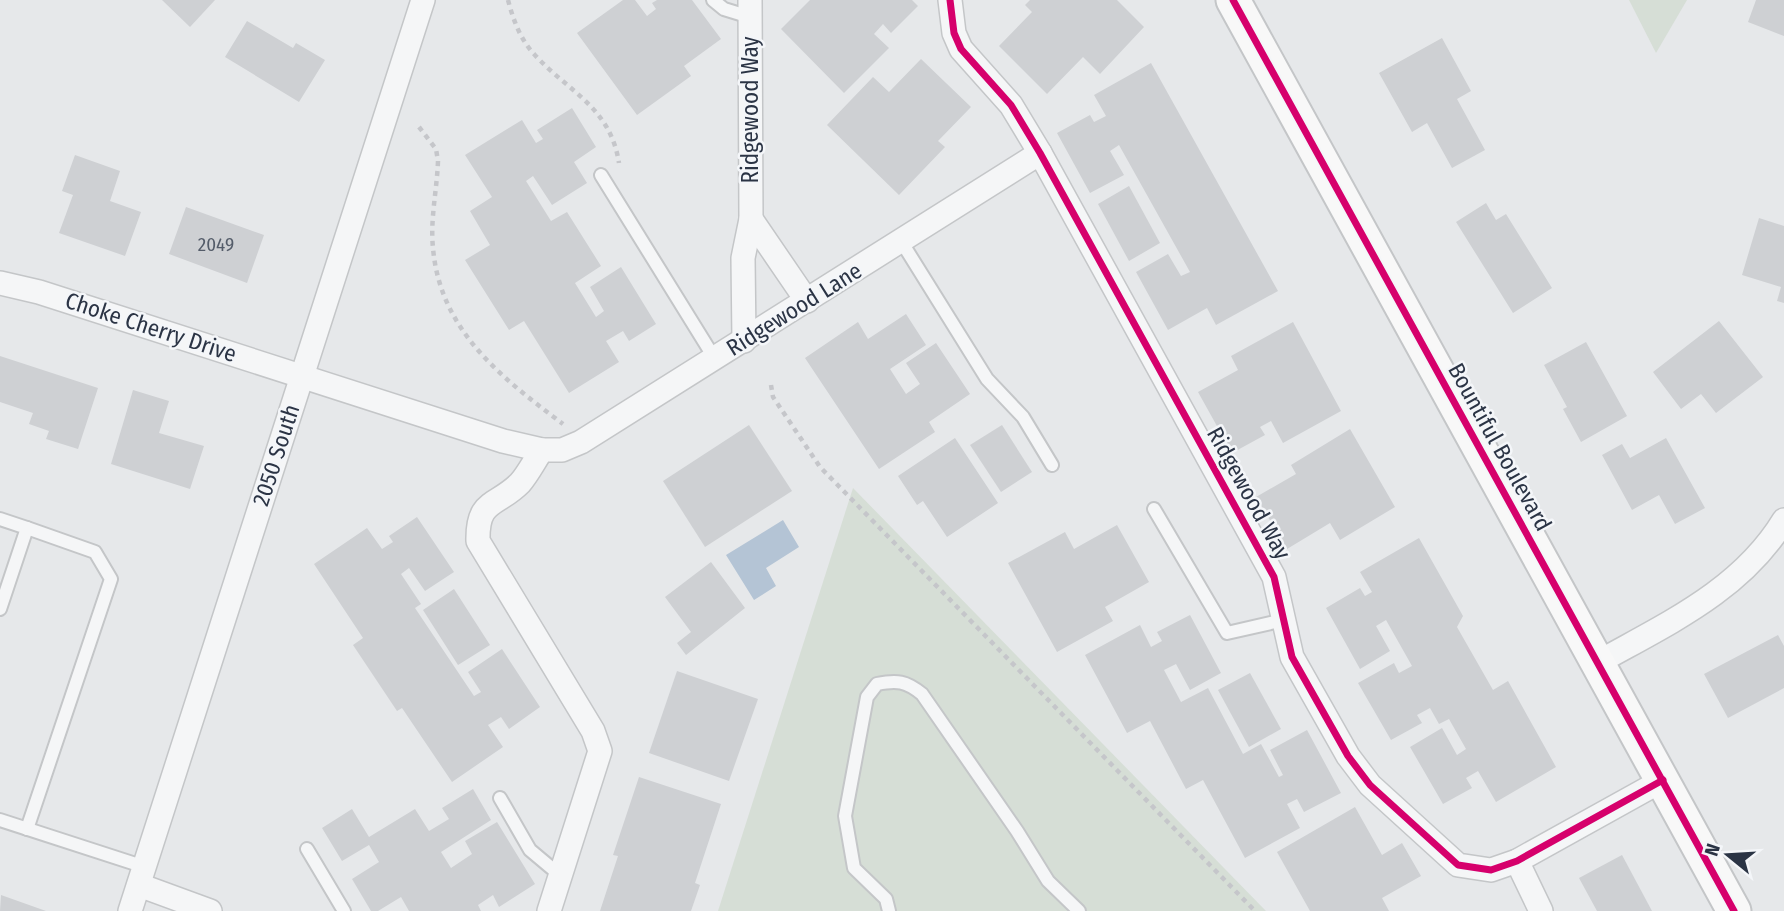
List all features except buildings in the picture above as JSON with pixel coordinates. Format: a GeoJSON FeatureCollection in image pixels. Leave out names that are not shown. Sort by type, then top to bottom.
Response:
{"type":"FeatureCollection","features":[{"type":"Feature","properties":{"kind":"main road","name":"Bountiful Boulevard"},"geometry":{"type":"LineString","coordinates":[[1233,0],[1734,911]]}},
{"type":"Feature","properties":{"kind":"street","name":"Ridgewood Way"},"geometry":{"type":"LineString","coordinates":[[950,0],[954,33],[961,49],[1011,105],[1040,153],[1273,577],[1293,657],[1348,755],[1370,785],[1458,865],[1474,870],[1491,870],[1517,862],[1663,780]]}},
{"type":"Feature","properties":{"kind":"street","name":"2050 South"},"geometry":{"type":"LineString","coordinates":[[131,911],[421,1]]}},
{"type":"Feature","properties":{"kind":"street","name":"Ridgewood Way"},"geometry":{"type":"LineString","coordinates":[[744,341],[743,258],[751,219],[750,9]]}},
{"type":"Feature","properties":{"kind":"street","name":"Ridgewood Lane"},"geometry":{"type":"LineString","coordinates":[[301,376],[542,450],[562,450],[581,442],[744,341],[1040,153]]}},
{"type":"Feature","properties":{"kind":"street"},"geometry":{"type":"LineString","coordinates":[[751,219],[807,301]]}},
{"type":"Feature","properties":{"kind":"street","name":"Choke Cherry Drive"},"geometry":{"type":"LineString","coordinates":[[0,283],[39,292],[301,376]]}},
{"type":"Feature","properties":{"kind":"street"},"geometry":{"type":"LineString","coordinates":[[542,450],[519,483],[488,503],[478,521],[478,541],[593,732],[600,751],[550,911]]}},
{"type":"Feature","properties":{"kind":"street"},"geometry":{"type":"LineString","coordinates":[[1597,663],[1703,604],[1745,570],[1784,520]]}},
{"type":"Feature","properties":{"kind":"street"},"geometry":{"type":"LineString","coordinates":[[1517,862],[1541,911]]}},
{"type":"Feature","properties":{"kind":"street"},"geometry":{"type":"LineString","coordinates":[[142,876],[210,911]]}},
{"type":"Feature","properties":{"kind":"lane"},"geometry":{"type":"LineString","coordinates":[[713,0],[724,9],[750,9]]}},
{"type":"Feature","properties":{"kind":"lane"},"geometry":{"type":"LineString","coordinates":[[601,174],[715,359]]}},
{"type":"Feature","properties":{"kind":"lane"},"geometry":{"type":"LineString","coordinates":[[901,241],[987,379],[1023,417],[1052,465]]}},
{"type":"Feature","properties":{"kind":"lane"},"geometry":{"type":"LineString","coordinates":[[1154,509],[1227,633],[1284,620]]}},
{"type":"Feature","properties":{"kind":"lane"},"geometry":{"type":"LineString","coordinates":[[0,519],[95,552],[110,579],[27,829]]}},
{"type":"Feature","properties":{"kind":"lane"},"geometry":{"type":"LineString","coordinates":[[0,609],[27,528]]}},
{"type":"Feature","properties":{"kind":"lane"},"geometry":{"type":"LineString","coordinates":[[889,911],[886,900],[854,868],[845,816],[867,697],[877,684],[893,681],[907,682],[922,694],[1017,831],[1048,881],[1079,911]]}},
{"type":"Feature","properties":{"kind":"lane"},"geometry":{"type":"LineString","coordinates":[[500,797],[530,850],[561,876]]}},
{"type":"Feature","properties":{"kind":"lane"},"geometry":{"type":"LineString","coordinates":[[0,820],[142,876]]}},
{"type":"Feature","properties":{"kind":"lane"},"geometry":{"type":"LineString","coordinates":[[307,849],[344,911]]}},
{"type":"Feature","properties":{"kind":"path"},"geometry":{"type":"LineString","coordinates":[[508,0],[522,39],[533,54],[592,104],[611,134],[622,178],[611,191]]}},
{"type":"Feature","properties":{"kind":"path"},"geometry":{"type":"LineString","coordinates":[[419,127],[436,149],[438,161],[432,247],[442,294],[454,319],[473,346],[502,377],[563,423],[581,442]]}},
{"type":"Feature","properties":{"kind":"path"},"geometry":{"type":"LineString","coordinates":[[771,385],[773,397],[820,467],[1255,911]]}},
{"type":"Feature","properties":{"kind":"shaded area"},"geometry":{"type":"Polygon","coordinates":[[[1629,0],[1687,0],[1656,53],[1629,0]]]}},
{"type":"Feature","properties":{"kind":"shaded area"},"geometry":{"type":"Polygon","coordinates":[[[853,488],[1266,911],[718,911],[853,488]]]}},
{"type":"Feature","properties":{"kind":"water"},"geometry":{"type":"Polygon","coordinates":[[[783,520],[799,547],[766,568],[776,586],[754,600],[726,555],[783,520]]]}},
{"type":"Feature","properties":{"kind":"cycle path"},"geometry":{"type":"LineString","coordinates":[[950,0],[954,33],[961,49],[1011,105],[1040,153],[1274,577],[1292,657],[1348,756],[1370,785],[1458,865],[1491,870],[1517,861],[1663,780]]}},
{"type":"Feature","properties":{"kind":"cycle path"},"geometry":{"type":"LineString","coordinates":[[1233,0],[1734,911]]}}]}
